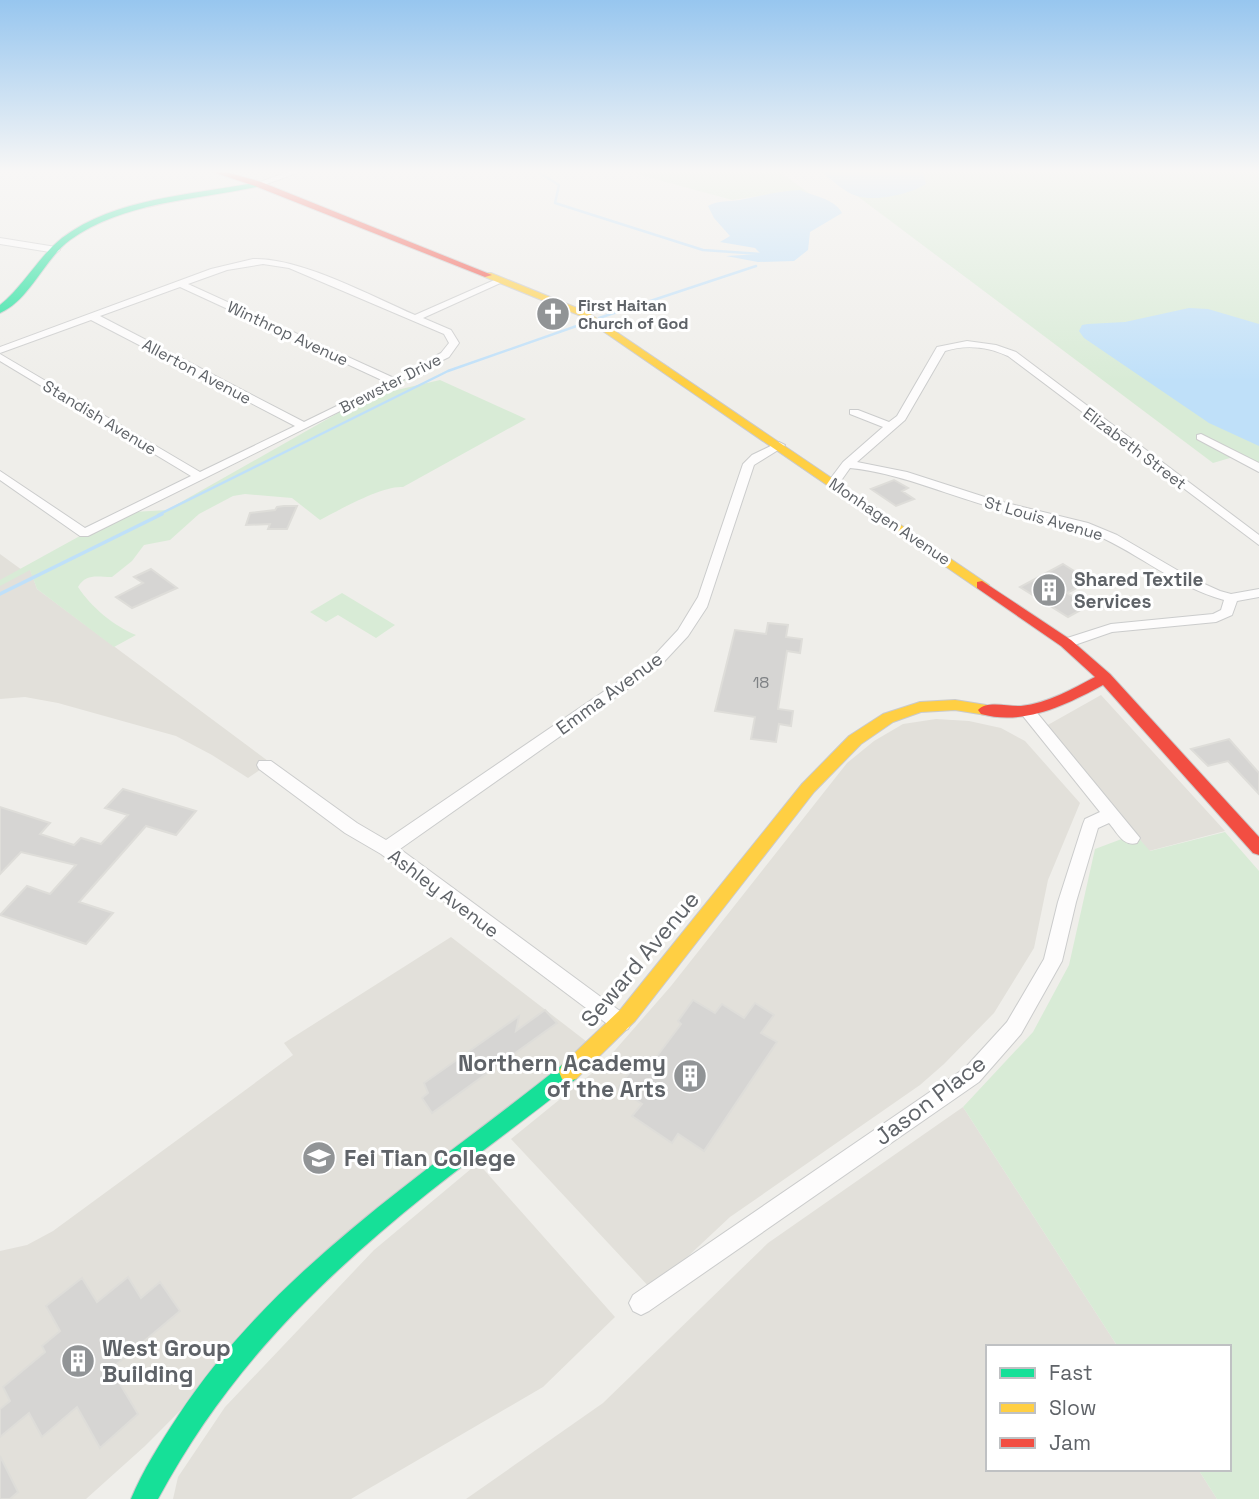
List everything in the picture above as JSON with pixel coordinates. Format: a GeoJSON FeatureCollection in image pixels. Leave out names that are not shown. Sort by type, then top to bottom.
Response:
{"type":"FeatureCollection","features":[{"type":"Feature","properties":{"kind":"main road"},"geometry":{"type":"LineString","coordinates":[[0,310],[22,294],[56,250],[66,241]]}},
{"type":"Feature","properties":{"kind":"main road","name":"Monhagen Avenue"},"geometry":{"type":"LineString","coordinates":[[403,241],[584,314],[834,482],[1066,643],[1105,678],[1253,832],[1259,848]]}},
{"type":"Feature","properties":{"kind":"main road","name":"Seward Avenue"},"geometry":{"type":"LineString","coordinates":[[144,1499],[192,1411],[249,1341],[349,1244],[421,1185],[552,1086],[621,1023],[803,795],[833,761],[867,731],[897,714],[922,707],[954,705],[995,713],[1028,712],[1058,702],[1105,678]]}},
{"type":"Feature","properties":{"kind":"street"},"geometry":{"type":"LineString","coordinates":[[0,241],[56,250]]}},
{"type":"Feature","properties":{"kind":"street","name":"Brewster Drive"},"geometry":{"type":"LineString","coordinates":[[0,350],[233,265],[270,261],[292,266],[448,332],[453,337],[453,347],[438,360],[84,533],[0,475]]}},
{"type":"Feature","properties":{"kind":"street"},"geometry":{"type":"LineString","coordinates":[[415,318],[502,280]]}},
{"type":"Feature","properties":{"kind":"street","name":"Winthrop Avenue"},"geometry":{"type":"LineString","coordinates":[[181,284],[394,382]]}},
{"type":"Feature","properties":{"kind":"street","name":"Allerton Avenue"},"geometry":{"type":"LineString","coordinates":[[92,316],[303,426]]}},
{"type":"Feature","properties":{"kind":"street","name":"Elizabeth Street"},"geometry":{"type":"LineString","coordinates":[[892,427],[901,418],[941,349],[962,345],[983,346],[1012,354],[1259,541]]}},
{"type":"Feature","properties":{"kind":"street","name":"Standish Avenue"},"geometry":{"type":"LineString","coordinates":[[0,356],[200,477]]}},
{"type":"Feature","properties":{"kind":"street"},"geometry":{"type":"LineString","coordinates":[[854,412],[892,427]]}},
{"type":"Feature","properties":{"kind":"street"},"geometry":{"type":"LineString","coordinates":[[834,482],[846,464],[892,427]]}},
{"type":"Feature","properties":{"kind":"street"},"geometry":{"type":"LineString","coordinates":[[1200,437],[1259,468]]}},
{"type":"Feature","properties":{"kind":"street","name":"Emma Avenue"},"geometry":{"type":"LineString","coordinates":[[387,849],[654,663],[680,639],[697,617],[705,597],[749,464],[756,457],[779,445]]}},
{"type":"Feature","properties":{"kind":"street","name":"St Louis Avenue"},"geometry":{"type":"LineString","coordinates":[[846,464],[872,466],[933,482],[988,503],[1091,528],[1172,574],[1215,595],[1231,598]]}},
{"type":"Feature","properties":{"kind":"street"},"geometry":{"type":"LineString","coordinates":[[1066,643],[1111,628],[1216,618],[1227,612],[1231,598],[1259,593]]}},
{"type":"Feature","properties":{"kind":"street"},"geometry":{"type":"LineString","coordinates":[[1028,712],[1131,838]]}},
{"type":"Feature","properties":{"kind":"street","name":"Ashley Avenue"},"geometry":{"type":"LineString","coordinates":[[265,765],[351,828],[387,849],[621,1023]]}},
{"type":"Feature","properties":{"kind":"street","name":"Jason Place"},"geometry":{"type":"LineString","coordinates":[[641,1303],[972,1075],[999,1048],[1042,984],[1053,961],[1091,824],[1110,815]]}},
{"type":"Feature","properties":{"kind":"shaded area"},"geometry":{"type":"Polygon","coordinates":[[[0,554],[22,570],[30,569],[37,589],[268,761],[264,767],[248,778],[176,736],[58,703],[25,697],[0,699],[0,554]]]}},
{"type":"Feature","properties":{"kind":"shaded area"},"geometry":{"type":"Polygon","coordinates":[[[1101,695],[1225,831],[1149,851],[1046,726],[1101,695]]]}},
{"type":"Feature","properties":{"kind":"shaded area"},"geometry":{"type":"Polygon","coordinates":[[[936,719],[969,721],[1001,728],[1025,741],[1080,803],[1048,880],[1034,948],[994,1013],[944,1064],[920,1085],[730,1217],[652,1290],[511,1139],[602,1065],[671,986],[847,763],[874,741],[903,724],[936,719]]]}},
{"type":"Feature","properties":{"kind":"shaded area","name":"Fei Tian College"},"geometry":{"type":"Polygon","coordinates":[[[451,937],[591,1045],[342,1248],[145,1446],[86,1499],[0,1499],[0,1251],[27,1245],[53,1231],[293,1055],[284,1043],[451,937]]]}},
{"type":"Feature","properties":{"kind":"shaded area"},"geometry":{"type":"Polygon","coordinates":[[[963,1107],[1117,1345],[986,1345],[986,1471],[1199,1471],[1217,1499],[466,1499],[603,1403],[768,1243],[963,1107]]]}},
{"type":"Feature","properties":{"kind":"shaded area"},"geometry":{"type":"Polygon","coordinates":[[[478,1163],[615,1317],[543,1387],[351,1499],[173,1499],[178,1477],[225,1407],[374,1250],[478,1163]]]}},
{"type":"Feature","properties":{"kind":"green space"},"geometry":{"type":"Polygon","coordinates":[[[917,241],[1259,241],[1259,466],[1240,455],[1213,463],[917,241]]]}},
{"type":"Feature","properties":{"kind":"green space"},"geometry":{"type":"Polygon","coordinates":[[[435,363],[441,364],[375,395],[440,380],[526,419],[403,487],[373,494],[320,520],[292,498],[245,494],[233,496],[199,514],[170,540],[144,545],[132,561],[112,577],[88,578],[78,587],[89,602],[104,615],[119,627],[136,635],[114,647],[37,589],[30,570],[0,586],[0,580],[127,510],[435,363]],[[338,413],[135,512],[167,510],[338,413]]]}},
{"type":"Feature","properties":{"kind":"green space"},"geometry":{"type":"Polygon","coordinates":[[[342,593],[395,625],[376,638],[338,615],[326,622],[310,612],[342,593]]]}},
{"type":"Feature","properties":{"kind":"green space"},"geometry":{"type":"Polygon","coordinates":[[[1225,832],[1259,871],[1259,1499],[1217,1499],[1199,1471],[1231,1471],[1231,1345],[1117,1345],[963,1107],[1033,1032],[1069,965],[1095,849],[1135,834],[1150,851],[1225,832]]]}},
{"type":"Feature","properties":{"kind":"water"},"geometry":{"type":"Polygon","coordinates":[[[809,241],[808,250],[794,261],[758,262],[726,256],[761,254],[755,248],[720,242],[809,241]]]}},
{"type":"Feature","properties":{"kind":"water"},"geometry":{"type":"Polygon","coordinates":[[[1189,308],[1208,309],[1259,324],[1259,446],[1209,423],[1084,338],[1079,331],[1082,325],[1125,322],[1189,308]]]}},
{"type":"Feature","properties":{"kind":"building"},"geometry":{"type":"Polygon","coordinates":[[[894,480],[908,488],[902,491],[914,499],[896,506],[871,489],[894,480]]]}},
{"type":"Feature","properties":{"kind":"building"},"geometry":{"type":"Polygon","coordinates":[[[284,506],[297,506],[287,529],[268,529],[270,524],[246,525],[250,513],[275,510],[284,506]]]}},
{"type":"Feature","properties":{"kind":"building","name":"Shared Textile Services"},"geometry":{"type":"Polygon","coordinates":[[[1063,564],[1090,581],[1067,593],[1088,606],[1068,617],[1020,587],[1063,564]]]}},
{"type":"Feature","properties":{"kind":"building"},"geometry":{"type":"Polygon","coordinates":[[[151,569],[177,588],[132,608],[116,597],[143,583],[134,577],[151,569]]]}},
{"type":"Feature","properties":{"kind":"building"},"geometry":{"type":"Polygon","coordinates":[[[768,623],[788,625],[786,637],[802,639],[800,653],[787,651],[778,709],[793,711],[791,726],[779,724],[776,742],[751,739],[755,717],[715,711],[735,630],[766,634],[768,623]]]}},
{"type":"Feature","properties":{"kind":"building"},"geometry":{"type":"Polygon","coordinates":[[[1229,739],[1259,773],[1259,794],[1228,761],[1208,766],[1191,749],[1229,739]]]}},
{"type":"Feature","properties":{"kind":"building"},"geometry":{"type":"Polygon","coordinates":[[[123,789],[196,811],[176,835],[146,826],[79,902],[113,913],[86,944],[0,915],[27,886],[50,894],[76,865],[21,852],[0,874],[0,807],[50,823],[40,834],[74,845],[81,838],[101,844],[128,815],[105,808],[123,789]]]}},
{"type":"Feature","properties":{"kind":"building","name":"Northern Academy of the Arts"},"geometry":{"type":"Polygon","coordinates":[[[693,1000],[715,1013],[722,1004],[744,1018],[755,1003],[774,1015],[761,1033],[777,1042],[704,1151],[678,1134],[672,1143],[632,1116],[642,1104],[618,1088],[641,1057],[651,1064],[681,1024],[678,1021],[693,1000]]]}},
{"type":"Feature","properties":{"kind":"building","name":"Northern Academy of the Arts"},"geometry":{"type":"Polygon","coordinates":[[[545,1010],[557,1023],[432,1113],[422,1098],[428,1093],[424,1083],[519,1016],[516,1031],[545,1010]]]}},
{"type":"Feature","properties":{"kind":"building","name":"West Group Building"},"geometry":{"type":"Polygon","coordinates":[[[128,1277],[141,1298],[160,1282],[180,1311],[111,1369],[138,1414],[100,1448],[77,1407],[42,1437],[29,1413],[0,1437],[0,1409],[10,1401],[3,1387],[45,1352],[42,1346],[60,1331],[46,1306],[82,1278],[97,1302],[128,1277]]]}},
{"type":"Feature","properties":{"kind":"building"},"geometry":{"type":"Polygon","coordinates":[[[0,1456],[18,1492],[10,1499],[0,1499],[0,1456]]]}},
{"type":"Feature","properties":{"kind":"waterway"},"geometry":{"type":"LineString","coordinates":[[675,241],[703,250],[761,254]]}},
{"type":"Feature","properties":{"kind":"waterway"},"geometry":{"type":"LineString","coordinates":[[599,318],[756,266]]}},
{"type":"Feature","properties":{"kind":"waterway"},"geometry":{"type":"LineString","coordinates":[[158,515],[448,371],[588,322]]}},
{"type":"Feature","properties":{"kind":"waterway"},"geometry":{"type":"LineString","coordinates":[[0,594],[162,514]]}},
{"type":"Feature","properties":{"kind":"traffic: fast"},"geometry":{"type":"LineString","coordinates":[[0,310],[64,241]]}},
{"type":"Feature","properties":{"kind":"traffic: fast"},"geometry":{"type":"LineString","coordinates":[[144,1499],[199,1406],[264,1326],[300,1289],[379,1218],[569,1072]]}},
{"type":"Feature","properties":{"kind":"traffic: slow"},"geometry":{"type":"LineString","coordinates":[[488,275],[584,314],[982,585]]}},
{"type":"Feature","properties":{"kind":"traffic: slow"},"geometry":{"type":"LineString","coordinates":[[569,1072],[628,1015],[808,788],[855,740],[888,718],[920,707],[955,705],[986,710]]}},
{"type":"Feature","properties":{"kind":"traffic: jam"},"geometry":{"type":"LineString","coordinates":[[402,241],[488,275]]}},
{"type":"Feature","properties":{"kind":"traffic: jam"},"geometry":{"type":"LineString","coordinates":[[982,585],[1066,643],[1105,678],[1259,848]]}},
{"type":"Feature","properties":{"kind":"traffic: jam"},"geometry":{"type":"LineString","coordinates":[[986,710],[1003,712],[1034,709],[1062,700],[1105,678]]}},
{"type":"Feature","properties":{"kind":"place","name":"First Haitan Church of God"},"geometry":{"type":"Point","coordinates":[553,314]}},
{"type":"Feature","properties":{"kind":"place","name":"Shared Textile Services"},"geometry":{"type":"Point","coordinates":[1049,590]}},
{"type":"Feature","properties":{"kind":"place","name":"Northern Academy of the Arts"},"geometry":{"type":"Point","coordinates":[690,1076]}},
{"type":"Feature","properties":{"kind":"place","name":"Fei Tian College"},"geometry":{"type":"Point","coordinates":[319,1158]}},
{"type":"Feature","properties":{"kind":"place","name":"West Group Building"},"geometry":{"type":"Point","coordinates":[78,1361]}}]}
